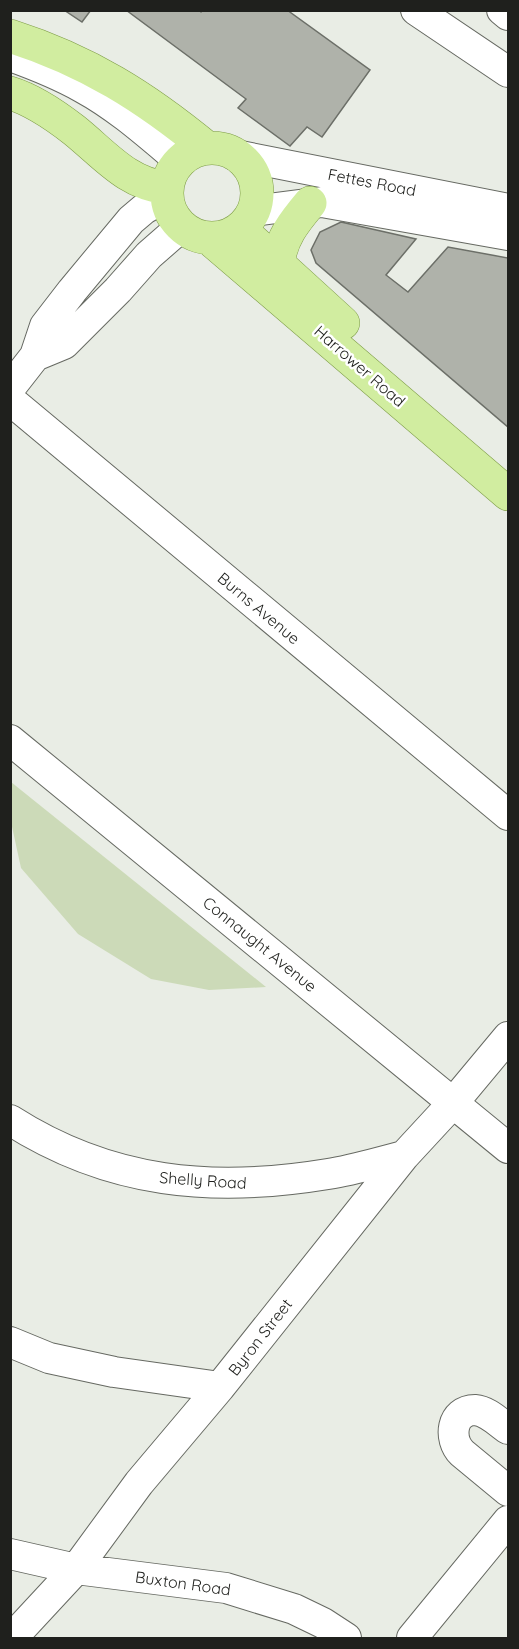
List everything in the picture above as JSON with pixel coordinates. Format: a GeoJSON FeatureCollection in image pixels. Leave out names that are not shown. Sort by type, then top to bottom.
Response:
{"type":"FeatureCollection","features":[{"type":"Feature","properties":{"kind":"main road"},"geometry":{"type":"LineString","coordinates":[[10,36],[60,55],[118,82],[155,107],[188,170],[171,213],[195,233],[231,235],[247,220],[257,198],[257,185],[253,173],[245,162],[188,170],[153,187],[132,178],[65,123],[36,105],[10,93]]}},
{"type":"Feature","properties":{"kind":"main road"},"geometry":{"type":"LineString","coordinates":[[278,264],[279,252],[289,230],[310,203]]}},
{"type":"Feature","properties":{"kind":"main road","name":"Harrower Road"},"geometry":{"type":"LineString","coordinates":[[247,220],[278,264],[411,386],[508,466]]}},
{"type":"Feature","properties":{"kind":"main road","name":"Harrower Road"},"geometry":{"type":"LineString","coordinates":[[195,233],[508,494]]}},
{"type":"Feature","properties":{"kind":"street"},"geometry":{"type":"LineString","coordinates":[[416,10],[508,72]]}},
{"type":"Feature","properties":{"kind":"street"},"geometry":{"type":"LineString","coordinates":[[502,10],[508,15]]}},
{"type":"Feature","properties":{"kind":"street"},"geometry":{"type":"LineString","coordinates":[[10,56],[52,72],[84,88],[130,120],[188,170]]}},
{"type":"Feature","properties":{"kind":"street"},"geometry":{"type":"LineString","coordinates":[[10,76],[74,104],[188,170]]}},
{"type":"Feature","properties":{"kind":"street"},"geometry":{"type":"LineString","coordinates":[[10,388],[34,356],[45,326],[131,219],[188,170]]}},
{"type":"Feature","properties":{"kind":"street","name":"Fettes Road"},"geometry":{"type":"LineString","coordinates":[[188,170],[508,208]]}},
{"type":"Feature","properties":{"kind":"street","name":"Fettes Road"},"geometry":{"type":"LineString","coordinates":[[247,220],[310,203],[329,203],[508,236]]}},
{"type":"Feature","properties":{"kind":"street"},"geometry":{"type":"LineString","coordinates":[[34,356],[64,344],[149,255],[195,233]]}},
{"type":"Feature","properties":{"kind":"street","name":"Burns Avenue"},"geometry":{"type":"LineString","coordinates":[[10,400],[508,815]]}},
{"type":"Feature","properties":{"kind":"street","name":"Connaught Avenue"},"geometry":{"type":"LineString","coordinates":[[10,740],[508,1148]]}},
{"type":"Feature","properties":{"kind":"street","name":"Byron Street"},"geometry":{"type":"LineString","coordinates":[[12,1638],[76,1569],[139,1483],[220,1387],[404,1156],[453,1103],[508,1037]]}},
{"type":"Feature","properties":{"kind":"street","name":"Shelly Road"},"geometry":{"type":"LineString","coordinates":[[10,1120],[40,1139],[117,1170],[157,1178],[203,1183],[256,1183],[330,1174],[404,1156]]}},
{"type":"Feature","properties":{"kind":"street"},"geometry":{"type":"LineString","coordinates":[[10,1342],[49,1358],[114,1372],[220,1387]]}},
{"type":"Feature","properties":{"kind":"street"},"geometry":{"type":"LineString","coordinates":[[508,1430],[488,1415],[475,1410],[464,1413],[456,1421],[452,1435],[457,1448],[462,1453],[508,1491]]}},
{"type":"Feature","properties":{"kind":"street"},"geometry":{"type":"LineString","coordinates":[[412,1638],[508,1521]]}},
{"type":"Feature","properties":{"kind":"street","name":"Buxton Road"},"geometry":{"type":"LineString","coordinates":[[10,1554],[76,1569],[226,1588],[294,1609],[346,1638]]}},
{"type":"Feature","properties":{"kind":"green space"},"geometry":{"type":"Polygon","coordinates":[[[11,782],[266,987],[209,990],[151,979],[78,934],[21,868],[11,822],[11,782]]]}},
{"type":"Feature","properties":{"kind":"building"},"geometry":{"type":"Polygon","coordinates":[[[64,10],[91,10],[82,22],[64,10]]]}},
{"type":"Feature","properties":{"kind":"building"},"geometry":{"type":"Polygon","coordinates":[[[126,10],[198,10],[201,12],[202,10],[287,10],[370,70],[322,137],[307,127],[290,146],[238,108],[246,99],[126,10]]]}},
{"type":"Feature","properties":{"kind":"building"},"geometry":{"type":"Polygon","coordinates":[[[341,222],[416,239],[386,275],[408,292],[448,247],[508,258],[508,427],[316,263],[311,250],[320,232],[341,222]]]}}]}
